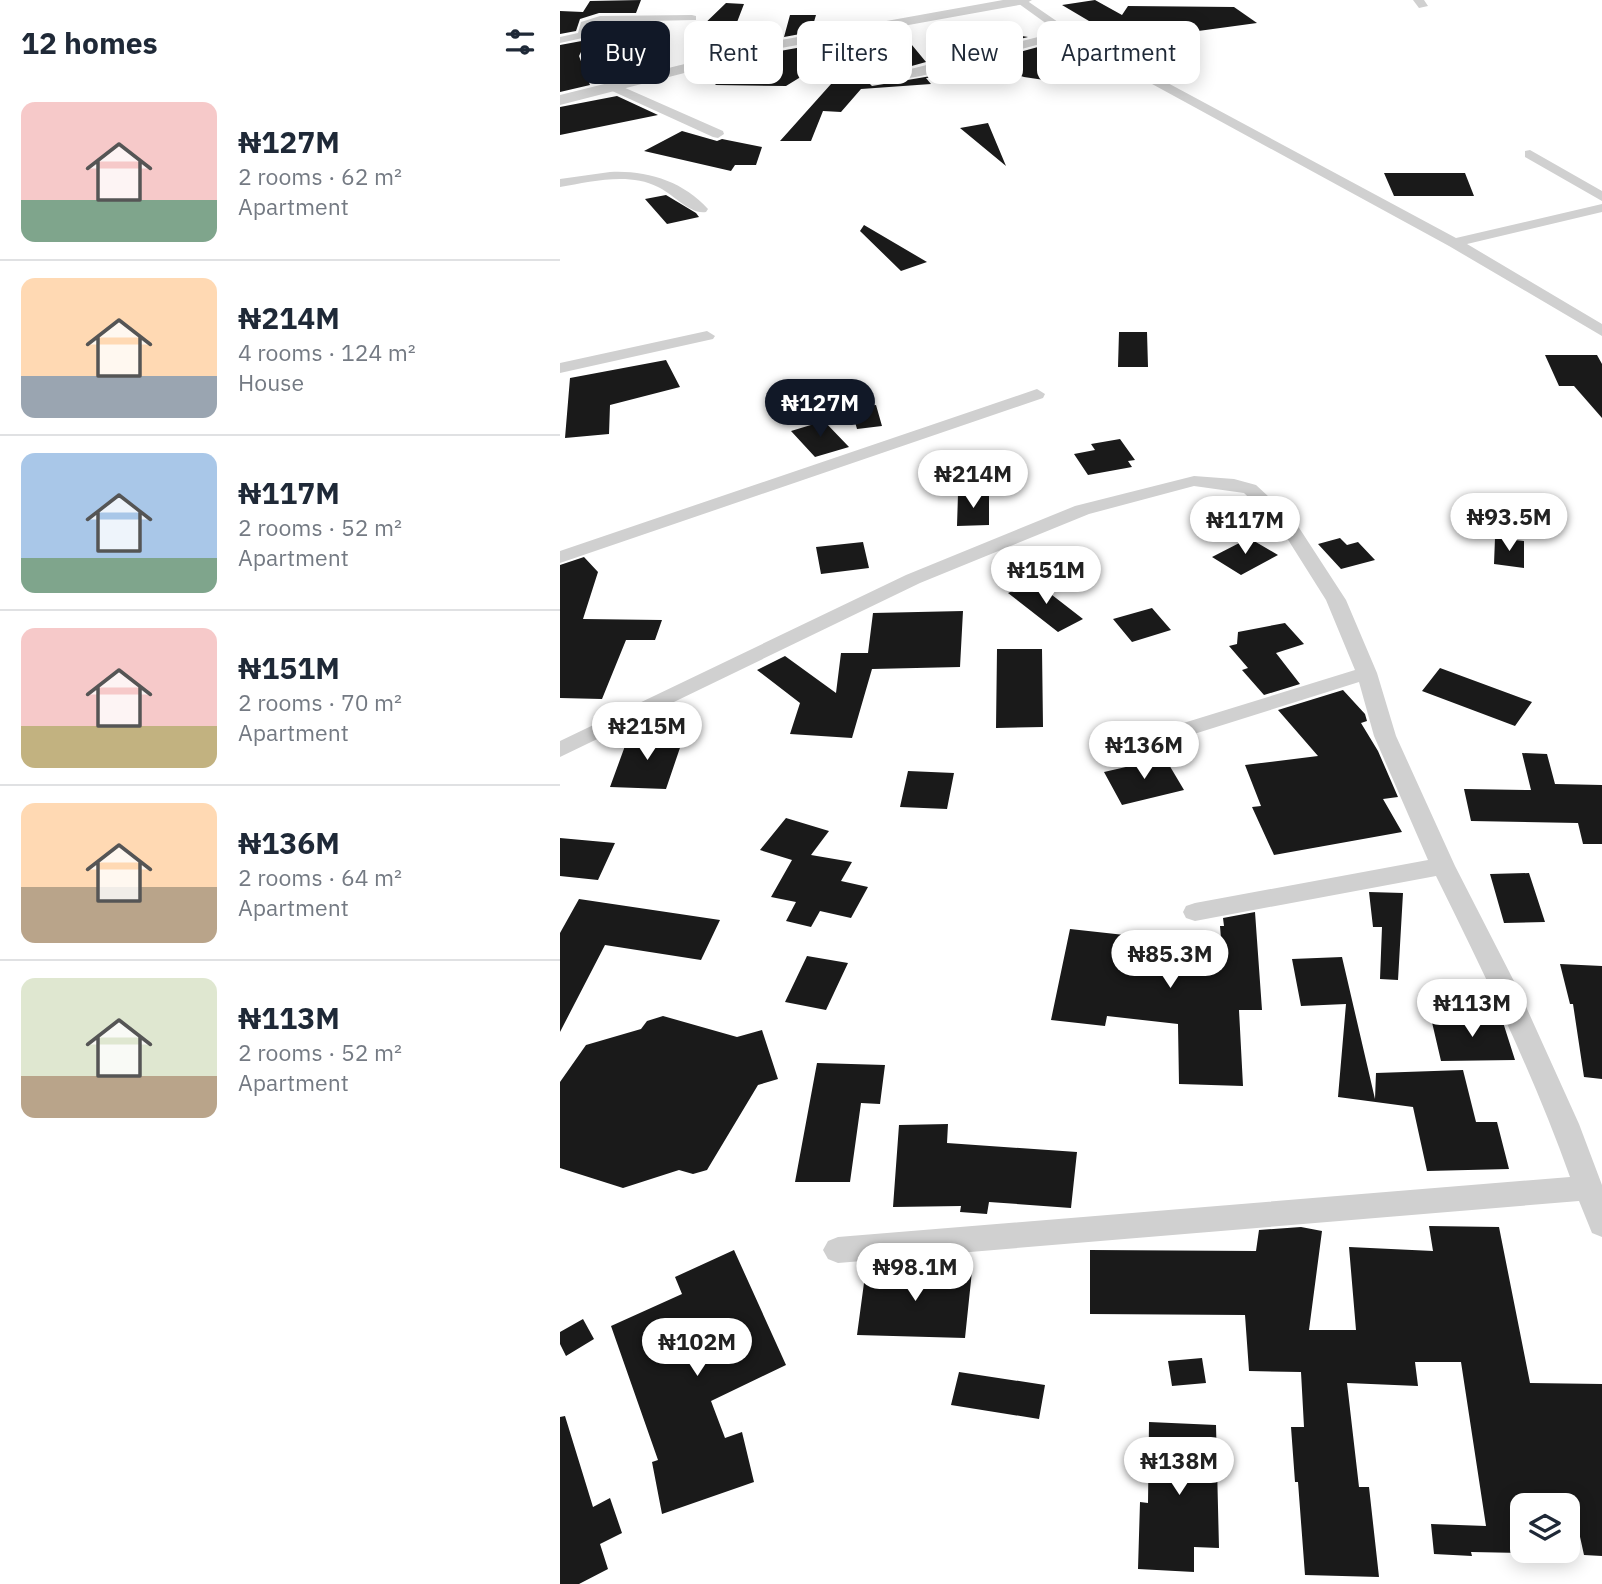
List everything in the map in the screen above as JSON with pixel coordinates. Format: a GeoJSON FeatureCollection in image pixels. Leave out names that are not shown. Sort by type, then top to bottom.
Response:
{"type":"FeatureCollection","features":[{"type":"Feature","properties":{"kind":"street"},"geometry":{"type":"LineString","coordinates":[[560,100],[781,44],[1022,1],[1050,21]]}},
{"type":"Feature","properties":{"kind":"street"},"geometry":{"type":"LineString","coordinates":[[560,40],[579,38],[583,35],[585,24],[600,19],[691,18]]}},
{"type":"Feature","properties":{"kind":"street"},"geometry":{"type":"LineString","coordinates":[[912,74],[1037,41]]}},
{"type":"Feature","properties":{"kind":"street"},"geometry":{"type":"LineString","coordinates":[[1161,84],[1454,243],[1602,331]]}},
{"type":"Feature","properties":{"kind":"street"},"geometry":{"type":"LineString","coordinates":[[614,87],[718,134]]}},
{"type":"Feature","properties":{"kind":"street"},"geometry":{"type":"LineString","coordinates":[[1530,154],[1602,197]]}},
{"type":"Feature","properties":{"kind":"street"},"geometry":{"type":"LineString","coordinates":[[560,183],[610,177],[642,178],[658,181],[701,209]]}},
{"type":"Feature","properties":{"kind":"street"},"geometry":{"type":"LineString","coordinates":[[1454,243],[1602,208]]}},
{"type":"Feature","properties":{"kind":"street"},"geometry":{"type":"LineString","coordinates":[[560,368],[708,336]]}},
{"type":"Feature","properties":{"kind":"street"},"geometry":{"type":"LineString","coordinates":[[560,557],[1037,394]]}},
{"type":"Feature","properties":{"kind":"street"},"geometry":{"type":"LineString","coordinates":[[560,750],[913,579],[1082,510],[1194,481],[1234,484],[1250,489],[1287,524],[1336,600],[1367,673],[1385,736],[1443,866],[1505,989],[1565,1124],[1602,1224]]}},
{"type":"Feature","properties":{"kind":"street"},"geometry":{"type":"LineString","coordinates":[[1158,738],[1367,673]]}},
{"type":"Feature","properties":{"kind":"street"},"geometry":{"type":"LineString","coordinates":[[1195,912],[1443,866]]}},
{"type":"Feature","properties":{"kind":"street"},"geometry":{"type":"LineString","coordinates":[[838,1250],[1588,1188]]}},
{"type":"Feature","properties":{"kind":"building"},"geometry":{"type":"Polygon","coordinates":[[[641,0],[636,13],[599,13],[580,19],[576,31],[560,34],[560,11],[583,12],[590,1],[641,0]]]}},
{"type":"Feature","properties":{"kind":"building"},"geometry":{"type":"Polygon","coordinates":[[[1095,0],[1122,15],[1128,6],[1234,7],[1257,23],[1200,31],[1200,21],[1089,21],[1062,5],[1095,0]]]}},
{"type":"Feature","properties":{"kind":"building"},"geometry":{"type":"Polygon","coordinates":[[[726,3],[744,4],[737,21],[707,21],[726,3]]]}},
{"type":"Feature","properties":{"kind":"building"},"geometry":{"type":"Polygon","coordinates":[[[790,15],[816,15],[814,21],[797,21],[797,35],[784,37],[790,15]]]}},
{"type":"Feature","properties":{"kind":"building"},"geometry":{"type":"Polygon","coordinates":[[[581,41],[581,84],[590,85],[560,92],[560,45],[581,41]]]}},
{"type":"Feature","properties":{"kind":"building"},"geometry":{"type":"Polygon","coordinates":[[[912,45],[926,62],[912,66],[912,45]]]}},
{"type":"Feature","properties":{"kind":"building"},"geometry":{"type":"Polygon","coordinates":[[[1037,47],[1037,79],[1023,77],[1023,51],[1037,47]]]}},
{"type":"Feature","properties":{"kind":"building"},"geometry":{"type":"Polygon","coordinates":[[[797,48],[797,79],[786,86],[715,85],[783,84],[783,50],[797,48]]]}},
{"type":"Feature","properties":{"kind":"building"},"geometry":{"type":"Polygon","coordinates":[[[926,77],[926,84],[931,84],[861,89],[841,112],[823,111],[811,141],[780,141],[831,84],[912,84],[912,79],[926,77]]]}},
{"type":"Feature","properties":{"kind":"building"},"geometry":{"type":"Polygon","coordinates":[[[617,96],[658,115],[560,135],[560,107],[617,96]]]}},
{"type":"Feature","properties":{"kind":"building"},"geometry":{"type":"Polygon","coordinates":[[[988,123],[1006,166],[960,128],[988,123]]]}},
{"type":"Feature","properties":{"kind":"building"},"geometry":{"type":"Polygon","coordinates":[[[682,131],[717,141],[722,139],[762,147],[756,165],[735,165],[731,171],[644,151],[682,131]]]}},
{"type":"Feature","properties":{"kind":"building"},"geometry":{"type":"Polygon","coordinates":[[[1384,173],[1465,173],[1474,196],[1394,196],[1384,173]]]}},
{"type":"Feature","properties":{"kind":"building"},"geometry":{"type":"Polygon","coordinates":[[[666,195],[699,217],[667,224],[645,199],[666,195]]]}},
{"type":"Feature","properties":{"kind":"building"},"geometry":{"type":"Polygon","coordinates":[[[864,225],[927,262],[901,271],[860,231],[864,225]]]}},
{"type":"Feature","properties":{"kind":"building"},"geometry":{"type":"Polygon","coordinates":[[[1119,332],[1147,332],[1148,367],[1118,367],[1119,332]]]}},
{"type":"Feature","properties":{"kind":"building"},"geometry":{"type":"Polygon","coordinates":[[[1545,355],[1597,355],[1602,364],[1602,418],[1574,386],[1559,386],[1545,355]]]}},
{"type":"Feature","properties":{"kind":"building"},"geometry":{"type":"Polygon","coordinates":[[[666,360],[680,387],[610,405],[609,434],[565,438],[570,378],[666,360]]]}},
{"type":"Feature","properties":{"kind":"building"},"geometry":{"type":"Polygon","coordinates":[[[876,405],[882,426],[857,429],[851,408],[876,405]]]}},
{"type":"Feature","properties":{"kind":"building"},"geometry":{"type":"Polygon","coordinates":[[[824,421],[849,447],[815,457],[791,431],[824,421]]]}},
{"type":"Feature","properties":{"kind":"building"},"geometry":{"type":"Polygon","coordinates":[[[1120,439],[1135,460],[1128,461],[1132,467],[1088,475],[1074,454],[1095,450],[1091,444],[1120,439]]]}},
{"type":"Feature","properties":{"kind":"building"},"geometry":{"type":"Polygon","coordinates":[[[958,494],[989,494],[989,525],[957,526],[958,494]]]}},
{"type":"Feature","properties":{"kind":"building"},"geometry":{"type":"Polygon","coordinates":[[[1511,505],[1548,507],[1556,533],[1518,532],[1511,505]]]}},
{"type":"Feature","properties":{"kind":"building"},"geometry":{"type":"Polygon","coordinates":[[[1249,538],[1278,555],[1241,575],[1212,557],[1249,538]]]}},
{"type":"Feature","properties":{"kind":"building"},"geometry":{"type":"Polygon","coordinates":[[[1340,538],[1347,545],[1358,542],[1375,560],[1341,569],[1318,544],[1340,538]]]}},
{"type":"Feature","properties":{"kind":"building"},"geometry":{"type":"Polygon","coordinates":[[[1495,538],[1524,541],[1524,568],[1494,564],[1495,538]]]}},
{"type":"Feature","properties":{"kind":"building"},"geometry":{"type":"Polygon","coordinates":[[[863,542],[869,568],[821,574],[816,547],[863,542]]]}},
{"type":"Feature","properties":{"kind":"building"},"geometry":{"type":"Polygon","coordinates":[[[584,557],[598,572],[583,619],[662,620],[655,640],[626,640],[602,699],[560,698],[560,565],[584,557]]]}},
{"type":"Feature","properties":{"kind":"building"},"geometry":{"type":"Polygon","coordinates":[[[1034,581],[1083,619],[1058,632],[1008,593],[1034,581]]]}},
{"type":"Feature","properties":{"kind":"building"},"geometry":{"type":"Polygon","coordinates":[[[1152,608],[1171,630],[1132,642],[1113,619],[1152,608]]]}},
{"type":"Feature","properties":{"kind":"building"},"geometry":{"type":"Polygon","coordinates":[[[963,611],[960,667],[872,669],[852,738],[790,734],[800,703],[757,670],[785,656],[836,693],[841,653],[868,653],[873,613],[963,611]]]}},
{"type":"Feature","properties":{"kind":"building"},"geometry":{"type":"Polygon","coordinates":[[[1285,623],[1304,644],[1276,653],[1300,684],[1264,695],[1242,670],[1248,668],[1229,646],[1237,644],[1238,632],[1285,623]]]}},
{"type":"Feature","properties":{"kind":"building"},"geometry":{"type":"Polygon","coordinates":[[[997,649],[1042,649],[1043,727],[996,728],[997,649]]]}},
{"type":"Feature","properties":{"kind":"building"},"geometry":{"type":"Polygon","coordinates":[[[1440,668],[1532,702],[1515,726],[1422,691],[1440,668]]]}},
{"type":"Feature","properties":{"kind":"building"},"geometry":{"type":"Polygon","coordinates":[[[1343,690],[1365,714],[1367,721],[1361,723],[1378,751],[1398,797],[1383,799],[1402,832],[1274,855],[1252,807],[1261,806],[1245,765],[1318,756],[1278,710],[1343,690]]]}},
{"type":"Feature","properties":{"kind":"building"},"geometry":{"type":"Polygon","coordinates":[[[629,735],[684,736],[666,789],[610,787],[629,735]]]}},
{"type":"Feature","properties":{"kind":"building"},"geometry":{"type":"Polygon","coordinates":[[[1522,753],[1547,754],[1555,784],[1602,785],[1602,844],[1583,844],[1578,823],[1471,821],[1464,789],[1531,790],[1522,753]]]}},
{"type":"Feature","properties":{"kind":"building"},"geometry":{"type":"Polygon","coordinates":[[[1165,758],[1184,790],[1122,805],[1104,772],[1165,758]]]}},
{"type":"Feature","properties":{"kind":"building"},"geometry":{"type":"Polygon","coordinates":[[[908,771],[954,773],[947,809],[900,807],[908,771]]]}},
{"type":"Feature","properties":{"kind":"building"},"geometry":{"type":"Polygon","coordinates":[[[786,818],[829,831],[811,855],[852,862],[841,881],[868,887],[851,918],[820,911],[811,927],[786,921],[796,902],[771,897],[792,860],[760,850],[786,818]]]}},
{"type":"Feature","properties":{"kind":"building"},"geometry":{"type":"Polygon","coordinates":[[[560,838],[615,843],[598,880],[560,876],[560,838]]]}},
{"type":"Feature","properties":{"kind":"building"},"geometry":{"type":"Polygon","coordinates":[[[1529,873],[1545,922],[1504,923],[1490,874],[1529,873]]]}},
{"type":"Feature","properties":{"kind":"building"},"geometry":{"type":"Polygon","coordinates":[[[1369,892],[1403,893],[1398,980],[1380,979],[1382,927],[1373,927],[1369,892]]]}},
{"type":"Feature","properties":{"kind":"building"},"geometry":{"type":"Polygon","coordinates":[[[579,899],[720,920],[701,960],[605,945],[560,1032],[560,933],[579,899]]]}},
{"type":"Feature","properties":{"kind":"building"},"geometry":{"type":"Polygon","coordinates":[[[1255,912],[1262,1010],[1239,1010],[1243,1086],[1179,1084],[1178,1024],[1107,1016],[1105,1026],[1051,1020],[1070,929],[1152,938],[1153,931],[1221,939],[1220,926],[1224,926],[1223,918],[1255,912]]]}},
{"type":"Feature","properties":{"kind":"building"},"geometry":{"type":"Polygon","coordinates":[[[807,956],[848,963],[826,1010],[785,1002],[807,956]]]}},
{"type":"Feature","properties":{"kind":"building"},"geometry":{"type":"Polygon","coordinates":[[[1342,957],[1375,1099],[1376,1073],[1463,1070],[1476,1122],[1497,1122],[1509,1169],[1427,1171],[1413,1107],[1338,1097],[1346,1004],[1301,1006],[1292,959],[1342,957]]]}},
{"type":"Feature","properties":{"kind":"building"},"geometry":{"type":"Polygon","coordinates":[[[1560,964],[1602,966],[1602,1079],[1584,1077],[1573,1004],[1570,1004],[1560,964]]]}},
{"type":"Feature","properties":{"kind":"building"},"geometry":{"type":"Polygon","coordinates":[[[663,1016],[737,1037],[762,1030],[778,1079],[758,1085],[707,1170],[693,1174],[679,1170],[623,1188],[560,1168],[560,1082],[586,1045],[641,1029],[647,1021],[663,1016]]]}},
{"type":"Feature","properties":{"kind":"building"},"geometry":{"type":"Polygon","coordinates":[[[1501,1016],[1515,1060],[1441,1061],[1431,1018],[1501,1016]]]}},
{"type":"Feature","properties":{"kind":"building"},"geometry":{"type":"Polygon","coordinates":[[[817,1063],[885,1065],[880,1104],[861,1103],[850,1182],[795,1182],[817,1063]]]}},
{"type":"Feature","properties":{"kind":"building"},"geometry":{"type":"Polygon","coordinates":[[[948,1124],[947,1143],[1077,1152],[1071,1208],[989,1202],[987,1214],[960,1212],[961,1206],[893,1207],[899,1125],[948,1124]]]}},
{"type":"Feature","properties":{"kind":"building"},"geometry":{"type":"Polygon","coordinates":[[[1429,1226],[1499,1227],[1530,1383],[1602,1384],[1602,1556],[1584,1555],[1580,1537],[1580,1493],[1510,1493],[1510,1553],[1471,1552],[1472,1556],[1434,1554],[1431,1524],[1486,1526],[1461,1362],[1415,1362],[1418,1386],[1347,1383],[1359,1487],[1369,1487],[1379,1577],[1305,1575],[1291,1427],[1304,1427],[1301,1372],[1249,1371],[1245,1315],[1090,1314],[1090,1250],[1256,1251],[1259,1230],[1301,1227],[1322,1231],[1309,1330],[1356,1330],[1349,1247],[1433,1251],[1429,1226]]]}},
{"type":"Feature","properties":{"kind":"building"},"geometry":{"type":"Polygon","coordinates":[[[734,1250],[786,1365],[711,1401],[725,1438],[742,1432],[754,1482],[662,1514],[652,1462],[658,1460],[611,1326],[682,1294],[675,1277],[734,1250]]]}},
{"type":"Feature","properties":{"kind":"building"},"geometry":{"type":"Polygon","coordinates":[[[866,1268],[972,1271],[965,1338],[857,1335],[866,1268]]]}},
{"type":"Feature","properties":{"kind":"building"},"geometry":{"type":"Polygon","coordinates":[[[583,1319],[594,1339],[566,1356],[560,1344],[560,1332],[583,1319]]]}},
{"type":"Feature","properties":{"kind":"building"},"geometry":{"type":"Polygon","coordinates":[[[1202,1358],[1206,1383],[1172,1386],[1168,1361],[1202,1358]]]}},
{"type":"Feature","properties":{"kind":"building"},"geometry":{"type":"Polygon","coordinates":[[[959,1372],[1045,1385],[1039,1419],[951,1405],[959,1372]]]}},
{"type":"Feature","properties":{"kind":"building"},"geometry":{"type":"Polygon","coordinates":[[[565,1416],[593,1507],[610,1498],[622,1533],[600,1544],[608,1569],[579,1584],[560,1584],[560,1417],[565,1416]]]}},
{"type":"Feature","properties":{"kind":"building"},"geometry":{"type":"Polygon","coordinates":[[[1149,1422],[1216,1425],[1219,1548],[1194,1547],[1194,1572],[1138,1569],[1140,1502],[1148,1503],[1149,1422]]]}}]}
